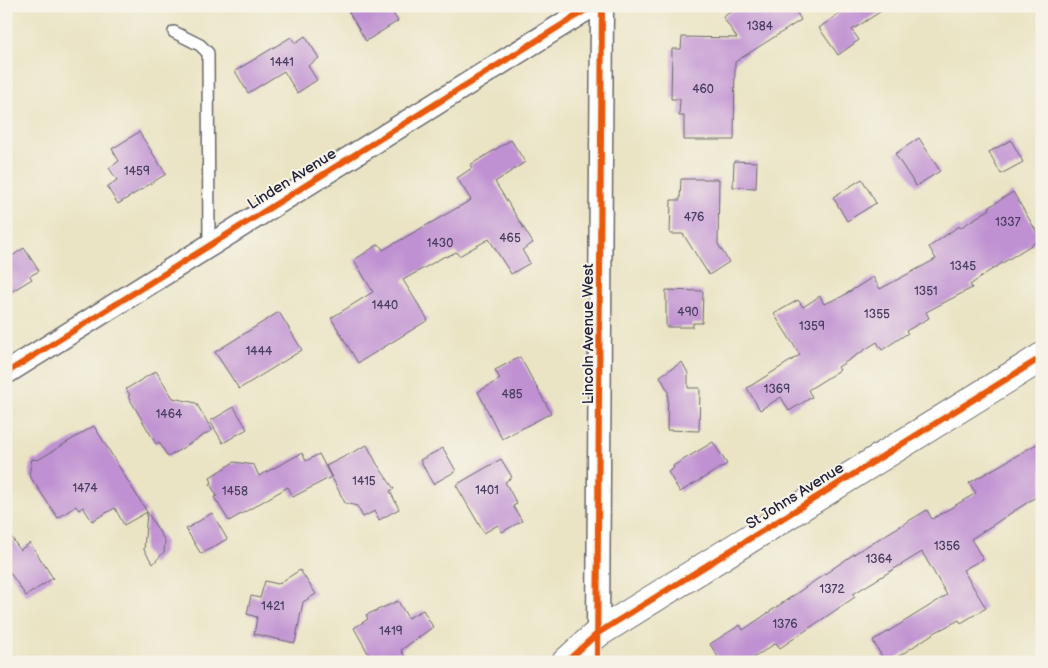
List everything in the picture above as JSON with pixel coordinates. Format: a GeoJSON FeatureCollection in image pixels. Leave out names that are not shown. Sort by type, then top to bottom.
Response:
{"type":"FeatureCollection","features":[{"type":"Feature","properties":{"kind":"street","name":"Linden Avenue"},"geometry":{"type":"LineString","coordinates":[[6,373],[592,6]]}},
{"type":"Feature","properties":{"kind":"street","name":"Lincoln Avenue West"},"geometry":{"type":"LineString","coordinates":[[597,662],[602,6]]}},
{"type":"Feature","properties":{"kind":"street","name":"St Johns Avenue"},"geometry":{"type":"LineString","coordinates":[[566,662],[598,633],[1042,357]]}},
{"type":"Feature","properties":{"kind":"lane"},"geometry":{"type":"LineString","coordinates":[[174,32],[200,45],[208,54],[209,246]]}},
{"type":"Feature","properties":{"kind":"building"},"geometry":{"type":"Polygon","coordinates":[[[345,6],[388,6],[398,21],[366,41],[345,6]]]}},
{"type":"Feature","properties":{"kind":"building"},"geometry":{"type":"Polygon","coordinates":[[[740,6],[793,6],[801,20],[735,62],[734,140],[684,140],[684,116],[679,116],[680,99],[671,99],[672,49],[681,49],[682,37],[737,38],[723,17],[740,6]]]}},
{"type":"Feature","properties":{"kind":"building"},"geometry":{"type":"Polygon","coordinates":[[[849,6],[889,6],[852,30],[859,40],[838,55],[819,28],[849,6]]]}},
{"type":"Feature","properties":{"kind":"building"},"geometry":{"type":"Polygon","coordinates":[[[305,36],[319,58],[308,66],[317,80],[297,93],[284,71],[248,93],[235,71],[291,37],[295,43],[305,36]]]}},
{"type":"Feature","properties":{"kind":"building"},"geometry":{"type":"Polygon","coordinates":[[[139,132],[166,174],[118,204],[107,187],[117,180],[109,168],[119,161],[112,149],[139,132]]]}},
{"type":"Feature","properties":{"kind":"building"},"geometry":{"type":"Polygon","coordinates":[[[919,138],[940,171],[916,186],[895,154],[919,138]]]}},
{"type":"Feature","properties":{"kind":"building"},"geometry":{"type":"Polygon","coordinates":[[[511,140],[525,162],[495,182],[533,243],[522,250],[530,263],[511,274],[489,239],[459,256],[456,252],[445,256],[403,280],[428,320],[358,363],[331,318],[373,292],[354,260],[379,244],[383,250],[471,200],[457,178],[472,168],[470,165],[511,140]]]}},
{"type":"Feature","properties":{"kind":"building"},"geometry":{"type":"Polygon","coordinates":[[[1011,140],[1023,162],[1001,174],[989,152],[1011,140]]]}},
{"type":"Feature","properties":{"kind":"building"},"geometry":{"type":"Polygon","coordinates":[[[734,161],[757,162],[756,188],[733,187],[734,161]]]}},
{"type":"Feature","properties":{"kind":"building"},"geometry":{"type":"Polygon","coordinates":[[[681,179],[719,179],[718,244],[729,262],[709,275],[683,234],[670,234],[671,200],[680,200],[681,179]]]}},
{"type":"Feature","properties":{"kind":"building"},"geometry":{"type":"Polygon","coordinates":[[[862,179],[876,203],[847,221],[833,197],[862,179]]]}},
{"type":"Feature","properties":{"kind":"building"},"geometry":{"type":"Polygon","coordinates":[[[1013,192],[1041,239],[988,272],[970,285],[972,288],[926,312],[929,318],[906,331],[908,333],[882,350],[877,342],[838,367],[840,370],[808,390],[812,397],[789,411],[781,397],[760,410],[747,388],[800,355],[774,314],[798,300],[803,307],[820,296],[824,304],[841,297],[873,277],[880,289],[936,259],[929,247],[959,226],[960,228],[990,209],[989,207],[1013,192]]]}},
{"type":"Feature","properties":{"kind":"building"},"geometry":{"type":"Polygon","coordinates":[[[24,248],[39,271],[30,276],[32,279],[6,295],[6,260],[24,248]]]}},
{"type":"Feature","properties":{"kind":"building"},"geometry":{"type":"Polygon","coordinates":[[[666,290],[703,291],[702,323],[693,323],[693,327],[666,327],[666,290]]]}},
{"type":"Feature","properties":{"kind":"building"},"geometry":{"type":"Polygon","coordinates":[[[279,312],[302,350],[239,389],[215,352],[279,312]]]}},
{"type":"Feature","properties":{"kind":"building"},"geometry":{"type":"Polygon","coordinates":[[[520,357],[551,413],[502,439],[478,392],[500,379],[495,370],[520,357]]]}},
{"type":"Feature","properties":{"kind":"building"},"geometry":{"type":"Polygon","coordinates":[[[682,362],[688,373],[688,388],[700,388],[699,431],[667,430],[668,391],[660,376],[682,362]]]}},
{"type":"Feature","properties":{"kind":"building"},"geometry":{"type":"Polygon","coordinates":[[[156,371],[173,398],[196,403],[212,430],[168,457],[159,442],[156,444],[128,396],[130,395],[126,389],[156,371]]]}},
{"type":"Feature","properties":{"kind":"building"},"geometry":{"type":"Polygon","coordinates":[[[234,407],[247,429],[223,443],[210,421],[234,407]]]}},
{"type":"Feature","properties":{"kind":"building"},"geometry":{"type":"Polygon","coordinates":[[[94,426],[165,541],[164,552],[153,564],[144,550],[147,512],[124,525],[115,508],[92,521],[83,507],[79,510],[76,506],[58,518],[29,475],[32,459],[38,460],[94,426]]]}},
{"type":"Feature","properties":{"kind":"building"},"geometry":{"type":"Polygon","coordinates":[[[1042,441],[1042,493],[971,539],[983,559],[963,570],[986,608],[961,623],[959,620],[934,633],[890,662],[885,662],[873,641],[947,595],[922,552],[853,594],[855,597],[780,648],[776,643],[747,662],[721,662],[710,644],[740,625],[743,630],[857,552],[927,510],[932,519],[976,493],[969,483],[1042,441]]]}},
{"type":"Feature","properties":{"kind":"building"},"geometry":{"type":"Polygon","coordinates":[[[713,442],[727,464],[680,492],[668,472],[674,468],[673,466],[713,442]]]}},
{"type":"Feature","properties":{"kind":"building"},"geometry":{"type":"Polygon","coordinates":[[[367,445],[394,489],[390,491],[399,509],[379,520],[375,511],[363,517],[357,506],[345,503],[326,466],[367,445]]]}},
{"type":"Feature","properties":{"kind":"building"},"geometry":{"type":"Polygon","coordinates":[[[443,448],[456,471],[433,484],[420,460],[443,448]]]}},
{"type":"Feature","properties":{"kind":"building"},"geometry":{"type":"Polygon","coordinates":[[[302,453],[306,461],[319,454],[331,477],[293,497],[288,487],[229,521],[214,497],[217,496],[210,484],[212,483],[210,477],[234,462],[254,465],[259,476],[302,453]]]}},
{"type":"Feature","properties":{"kind":"building"},"geometry":{"type":"Polygon","coordinates":[[[501,459],[512,477],[505,482],[517,504],[513,506],[522,521],[502,532],[498,525],[484,533],[456,485],[501,459]]]}},
{"type":"Feature","properties":{"kind":"building"},"geometry":{"type":"Polygon","coordinates":[[[212,513],[227,539],[201,554],[186,529],[212,513]]]}},
{"type":"Feature","properties":{"kind":"building"},"geometry":{"type":"Polygon","coordinates":[[[6,529],[20,550],[30,543],[53,578],[26,596],[6,567],[6,529]]]}},
{"type":"Feature","properties":{"kind":"building"},"geometry":{"type":"Polygon","coordinates":[[[300,570],[316,594],[303,602],[295,643],[254,634],[257,617],[247,614],[251,596],[260,598],[265,581],[278,584],[300,570]]]}},
{"type":"Feature","properties":{"kind":"building"},"geometry":{"type":"Polygon","coordinates":[[[398,601],[408,618],[423,610],[433,627],[401,650],[408,662],[373,662],[354,628],[368,619],[366,615],[398,601]]]}},
{"type":"Feature","properties":{"kind":"cycle path"},"geometry":{"type":"LineString","coordinates":[[6,373],[592,6]]}},
{"type":"Feature","properties":{"kind":"cycle path"},"geometry":{"type":"LineString","coordinates":[[597,662],[602,6]]}},
{"type":"Feature","properties":{"kind":"cycle path"},"geometry":{"type":"LineString","coordinates":[[566,662],[598,633],[1042,357]]}}]}
